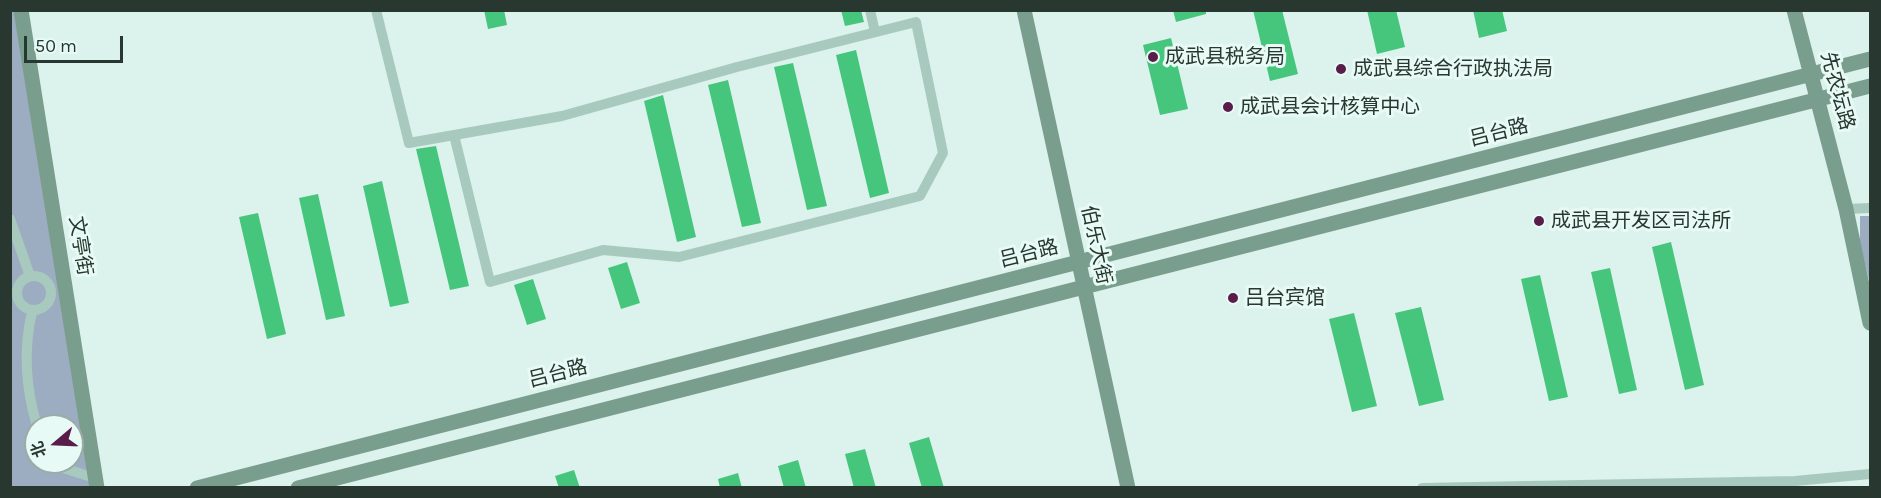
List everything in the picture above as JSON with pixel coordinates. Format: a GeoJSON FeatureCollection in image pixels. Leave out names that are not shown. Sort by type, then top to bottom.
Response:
{"type":"FeatureCollection","features":[{"type":"Feature","properties":{"kind":"main road","name":"文亭街"},"geometry":{"type":"LineString","coordinates":[[21,10],[96,483]]}},
{"type":"Feature","properties":{"kind":"main road","name":"伯乐大街"},"geometry":{"type":"LineString","coordinates":[[1024,10],[1128,488]]}},
{"type":"Feature","properties":{"kind":"main road","name":"先农坛路"},"geometry":{"type":"LineString","coordinates":[[1794,10],[1846,209],[1870,323]]}},
{"type":"Feature","properties":{"kind":"main road","name":"吕台路"},"geometry":{"type":"LineString","coordinates":[[196,488],[1870,59]]}},
{"type":"Feature","properties":{"kind":"main road"},"geometry":{"type":"LineString","coordinates":[[298,488],[1870,86]]}},
{"type":"Feature","properties":{"kind":"street"},"geometry":{"type":"LineString","coordinates":[[376,10],[409,143],[454,135],[562,116],[737,67],[916,22],[943,153],[920,196],[679,257],[603,250],[490,282],[454,135]]}},
{"type":"Feature","properties":{"kind":"street"},"geometry":{"type":"LineString","coordinates":[[870,10],[875,32]]}},
{"type":"Feature","properties":{"kind":"street"},"geometry":{"type":"LineString","coordinates":[[1846,209],[1870,208]]}},
{"type":"Feature","properties":{"kind":"street"},"geometry":{"type":"LineString","coordinates":[[10,219],[30,276]]}},
{"type":"Feature","properties":{"kind":"street"},"geometry":{"type":"LineString","coordinates":[[38,276],[46,281],[51,293],[49,302],[43,309],[32,312],[20,303],[16,289],[20,280],[38,276]]}},
{"type":"Feature","properties":{"kind":"street"},"geometry":{"type":"LineString","coordinates":[[32,312],[27,332],[27,380],[34,414]]}},
{"type":"Feature","properties":{"kind":"street"},"geometry":{"type":"LineString","coordinates":[[76,474],[96,483]]}},
{"type":"Feature","properties":{"kind":"street"},"geometry":{"type":"LineString","coordinates":[[1422,488],[1795,481],[1870,474]]}},
{"type":"Feature","properties":{"kind":"shaded area"},"geometry":{"type":"Polygon","coordinates":[[[10,11],[21,11],[97,487],[11,487],[10,11]]]}},
{"type":"Feature","properties":{"kind":"shaded area"},"geometry":{"type":"Polygon","coordinates":[[[1860,216],[1870,216],[1870,284],[1860,244],[1860,216]]]}},
{"type":"Feature","properties":{"kind":"building"},"geometry":{"type":"Polygon","coordinates":[[[484,10],[504,10],[507,25],[488,29],[484,10]]]}},
{"type":"Feature","properties":{"kind":"building"},"geometry":{"type":"Polygon","coordinates":[[[841,10],[861,10],[864,22],[845,26],[841,10]]]}},
{"type":"Feature","properties":{"kind":"building"},"geometry":{"type":"Polygon","coordinates":[[[1173,10],[1206,10],[1206,14],[1176,22],[1173,10]]]}},
{"type":"Feature","properties":{"kind":"building"},"geometry":{"type":"Polygon","coordinates":[[[1253,10],[1282,10],[1298,74],[1270,81],[1253,10]]]}},
{"type":"Feature","properties":{"kind":"building"},"geometry":{"type":"Polygon","coordinates":[[[1367,10],[1396,10],[1405,47],[1377,54],[1367,10]]]}},
{"type":"Feature","properties":{"kind":"building"},"geometry":{"type":"Polygon","coordinates":[[[1473,10],[1502,10],[1507,31],[1479,38],[1473,10]]]}},
{"type":"Feature","properties":{"kind":"building"},"geometry":{"type":"Polygon","coordinates":[[[1171,38],[1188,109],[1160,115],[1143,45],[1171,38]]]}},
{"type":"Feature","properties":{"kind":"building"},"geometry":{"type":"Polygon","coordinates":[[[856,50],[889,193],[870,198],[836,55],[856,50]]]}},
{"type":"Feature","properties":{"kind":"building"},"geometry":{"type":"Polygon","coordinates":[[[793,63],[827,206],[807,210],[774,67],[793,63]]]}},
{"type":"Feature","properties":{"kind":"building"},"geometry":{"type":"Polygon","coordinates":[[[728,80],[761,223],[742,227],[708,85],[728,80]]]}},
{"type":"Feature","properties":{"kind":"building"},"geometry":{"type":"Polygon","coordinates":[[[663,95],[696,237],[677,242],[644,101],[663,95]]]}},
{"type":"Feature","properties":{"kind":"building"},"geometry":{"type":"Polygon","coordinates":[[[436,146],[469,286],[450,290],[416,149],[436,146]]]}},
{"type":"Feature","properties":{"kind":"building"},"geometry":{"type":"Polygon","coordinates":[[[382,181],[409,303],[390,307],[363,186],[382,181]]]}},
{"type":"Feature","properties":{"kind":"building"},"geometry":{"type":"Polygon","coordinates":[[[318,194],[345,316],[326,320],[299,198],[318,194]]]}},
{"type":"Feature","properties":{"kind":"building"},"geometry":{"type":"Polygon","coordinates":[[[258,213],[286,334],[267,339],[239,217],[258,213]]]}},
{"type":"Feature","properties":{"kind":"building"},"geometry":{"type":"Polygon","coordinates":[[[1671,242],[1704,385],[1685,390],[1652,247],[1671,242]]]}},
{"type":"Feature","properties":{"kind":"building"},"geometry":{"type":"Polygon","coordinates":[[[627,262],[640,303],[621,309],[608,268],[627,262]]]}},
{"type":"Feature","properties":{"kind":"building"},"geometry":{"type":"Polygon","coordinates":[[[1610,268],[1637,390],[1619,394],[1591,272],[1610,268]]]}},
{"type":"Feature","properties":{"kind":"building"},"geometry":{"type":"Polygon","coordinates":[[[1540,275],[1568,397],[1549,401],[1521,279],[1540,275]]]}},
{"type":"Feature","properties":{"kind":"building"},"geometry":{"type":"Polygon","coordinates":[[[533,279],[546,319],[527,325],[514,285],[533,279]]]}},
{"type":"Feature","properties":{"kind":"building"},"geometry":{"type":"Polygon","coordinates":[[[1421,307],[1444,400],[1419,406],[1395,313],[1421,307]]]}},
{"type":"Feature","properties":{"kind":"building"},"geometry":{"type":"Polygon","coordinates":[[[1354,313],[1377,406],[1352,412],[1329,319],[1354,313]]]}},
{"type":"Feature","properties":{"kind":"building"},"geometry":{"type":"Polygon","coordinates":[[[929,437],[944,488],[922,488],[909,443],[929,437]]]}},
{"type":"Feature","properties":{"kind":"building"},"geometry":{"type":"Polygon","coordinates":[[[865,449],[876,488],[854,488],[845,454],[865,449]]]}},
{"type":"Feature","properties":{"kind":"building"},"geometry":{"type":"Polygon","coordinates":[[[798,460],[806,488],[784,488],[778,466],[798,460]]]}},
{"type":"Feature","properties":{"kind":"building"},"geometry":{"type":"Polygon","coordinates":[[[574,470],[580,488],[559,488],[555,476],[574,470]]]}},
{"type":"Feature","properties":{"kind":"building"},"geometry":{"type":"Polygon","coordinates":[[[738,473],[742,488],[720,488],[718,479],[738,473]]]}},
{"type":"Feature","properties":{"kind":"place","name":"成武县税务局"},"geometry":{"type":"Point","coordinates":[1153,57]}},
{"type":"Feature","properties":{"kind":"place","name":"成武县综合行政执法局"},"geometry":{"type":"Point","coordinates":[1341,69]}},
{"type":"Feature","properties":{"kind":"place","name":"成武县会计核算中心"},"geometry":{"type":"Point","coordinates":[1228,107]}},
{"type":"Feature","properties":{"kind":"place","name":"成武县开发区司法所"},"geometry":{"type":"Point","coordinates":[1539,221]}},
{"type":"Feature","properties":{"kind":"place","name":"吕台宾馆"},"geometry":{"type":"Point","coordinates":[1233,298]}}]}
